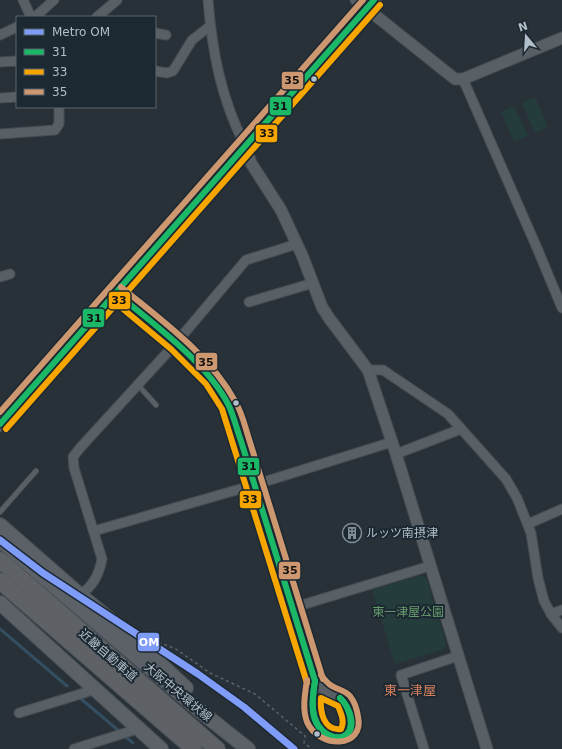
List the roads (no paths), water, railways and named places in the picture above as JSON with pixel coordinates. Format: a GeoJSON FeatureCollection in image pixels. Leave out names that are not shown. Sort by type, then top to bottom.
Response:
{"type":"FeatureCollection","features":[{"type":"Feature","properties":{"kind":"highway","name":"近畿自動車道"},"geometry":{"type":"LineString","coordinates":[[0,560],[217,749]]}},
{"type":"Feature","properties":{"kind":"highway","name":"近畿自動車道"},"geometry":{"type":"LineString","coordinates":[[0,581],[194,749]]}},
{"type":"Feature","properties":{"kind":"main road"},"geometry":{"type":"LineString","coordinates":[[0,424],[245,145],[365,3]]}},
{"type":"Feature","properties":{"kind":"main road"},"geometry":{"type":"LineString","coordinates":[[0,525],[80,595],[137,642],[236,738]]}},
{"type":"Feature","properties":{"kind":"main road","name":"大阪中央環状線"},"geometry":{"type":"LineString","coordinates":[[0,540],[200,711],[248,749]]}},
{"type":"Feature","properties":{"kind":"main road"},"geometry":{"type":"LineString","coordinates":[[0,603],[161,749]]}},
{"type":"Feature","properties":{"kind":"main road"},"geometry":{"type":"LineString","coordinates":[[0,616],[152,749]]}},
{"type":"Feature","properties":{"kind":"street"},"geometry":{"type":"LineString","coordinates":[[23,0],[31,16]]}},
{"type":"Feature","properties":{"kind":"street"},"geometry":{"type":"LineString","coordinates":[[36,16],[54,0]]}},
{"type":"Feature","properties":{"kind":"street"},"geometry":{"type":"LineString","coordinates":[[98,16],[117,0]]}},
{"type":"Feature","properties":{"kind":"street"},"geometry":{"type":"LineString","coordinates":[[208,0],[216,65],[236,127],[251,162],[281,210],[297,244],[322,307],[368,370],[396,454],[487,749]]}},
{"type":"Feature","properties":{"kind":"street"},"geometry":{"type":"LineString","coordinates":[[365,3],[455,79],[463,79],[562,38]]}},
{"type":"Feature","properties":{"kind":"street"},"geometry":{"type":"LineString","coordinates":[[156,71],[167,72],[173,70],[192,40],[210,26]]}},
{"type":"Feature","properties":{"kind":"street"},"geometry":{"type":"LineString","coordinates":[[0,35],[16,27]]}},
{"type":"Feature","properties":{"kind":"street"},"geometry":{"type":"LineString","coordinates":[[156,33],[166,35]]}},
{"type":"Feature","properties":{"kind":"street"},"geometry":{"type":"LineString","coordinates":[[0,62],[16,61]]}},
{"type":"Feature","properties":{"kind":"street"},"geometry":{"type":"LineString","coordinates":[[463,79],[538,248],[562,308]]}},
{"type":"Feature","properties":{"kind":"street"},"geometry":{"type":"LineString","coordinates":[[0,98],[16,97]]}},
{"type":"Feature","properties":{"kind":"street"},"geometry":{"type":"LineString","coordinates":[[0,134],[55,130],[59,124],[59,108]]}},
{"type":"Feature","properties":{"kind":"street"},"geometry":{"type":"LineString","coordinates":[[80,595],[96,580],[100,571],[102,559],[74,468],[73,458],[80,448],[176,343],[246,260],[297,244]]}},
{"type":"Feature","properties":{"kind":"street"},"geometry":{"type":"LineString","coordinates":[[0,277],[10,274]]}},
{"type":"Feature","properties":{"kind":"street"},"geometry":{"type":"LineString","coordinates":[[249,302],[312,283]]}},
{"type":"Feature","properties":{"kind":"street"},"geometry":{"type":"LineString","coordinates":[[116,293],[176,343],[212,379],[229,406],[315,681],[313,697],[315,722],[331,737],[344,737],[349,732],[351,726],[351,720],[346,705],[340,698],[326,692],[315,681]]}},
{"type":"Feature","properties":{"kind":"street"},"geometry":{"type":"LineString","coordinates":[[368,370],[383,370],[393,375],[448,414],[506,479],[517,498],[528,524],[534,544],[540,588],[544,602],[562,628]]}},
{"type":"Feature","properties":{"kind":"street"},"geometry":{"type":"LineString","coordinates":[[396,454],[461,429]]}},
{"type":"Feature","properties":{"kind":"street"},"geometry":{"type":"LineString","coordinates":[[94,531],[254,485],[392,442]]}},
{"type":"Feature","properties":{"kind":"street"},"geometry":{"type":"LineString","coordinates":[[528,524],[562,509]]}},
{"type":"Feature","properties":{"kind":"street"},"geometry":{"type":"LineString","coordinates":[[292,608],[430,566]]}},
{"type":"Feature","properties":{"kind":"street"},"geometry":{"type":"LineString","coordinates":[[551,614],[562,610]]}},
{"type":"Feature","properties":{"kind":"street"},"geometry":{"type":"LineString","coordinates":[[424,749],[401,675],[458,656]]}},
{"type":"Feature","properties":{"kind":"street"},"geometry":{"type":"LineString","coordinates":[[19,713],[87,692]]}},
{"type":"Feature","properties":{"kind":"street"},"geometry":{"type":"LineString","coordinates":[[74,749],[131,731]]}},
{"type":"Feature","properties":{"kind":"lane"},"geometry":{"type":"LineString","coordinates":[[138,385],[156,405]]}},
{"type":"Feature","properties":{"kind":"lane"},"geometry":{"type":"LineString","coordinates":[[0,512],[36,471]]}},
{"type":"Feature","properties":{"kind":"waterway"},"geometry":{"type":"LineString","coordinates":[[0,629],[67,686]]}},
{"type":"Feature","properties":{"kind":"waterway"},"geometry":{"type":"LineString","coordinates":[[80,698],[119,731]]}},
{"type":"Feature","properties":{"kind":"waterway"},"geometry":{"type":"LineString","coordinates":[[126,737],[133,743]]}},
{"type":"Feature","properties":{"kind":"metro line","name":"OM"},"geometry":{"type":"LineString","coordinates":[[0,540],[43,573],[198,674],[244,707],[294,749]]}},
{"type":"Feature","properties":{"kind":"place","name":"ルッツ南摂津"},"geometry":{"type":"Point","coordinates":[352,533]}},
{"type":"Feature","properties":{"kind":"district","name":"東一津屋"},"geometry":{"type":"Point","coordinates":[410,690]}},
{"type":"Feature","properties":{"kind":"park label","name":"東一津屋公園"},"geometry":{"type":"Point","coordinates":[408,612]}}]}
